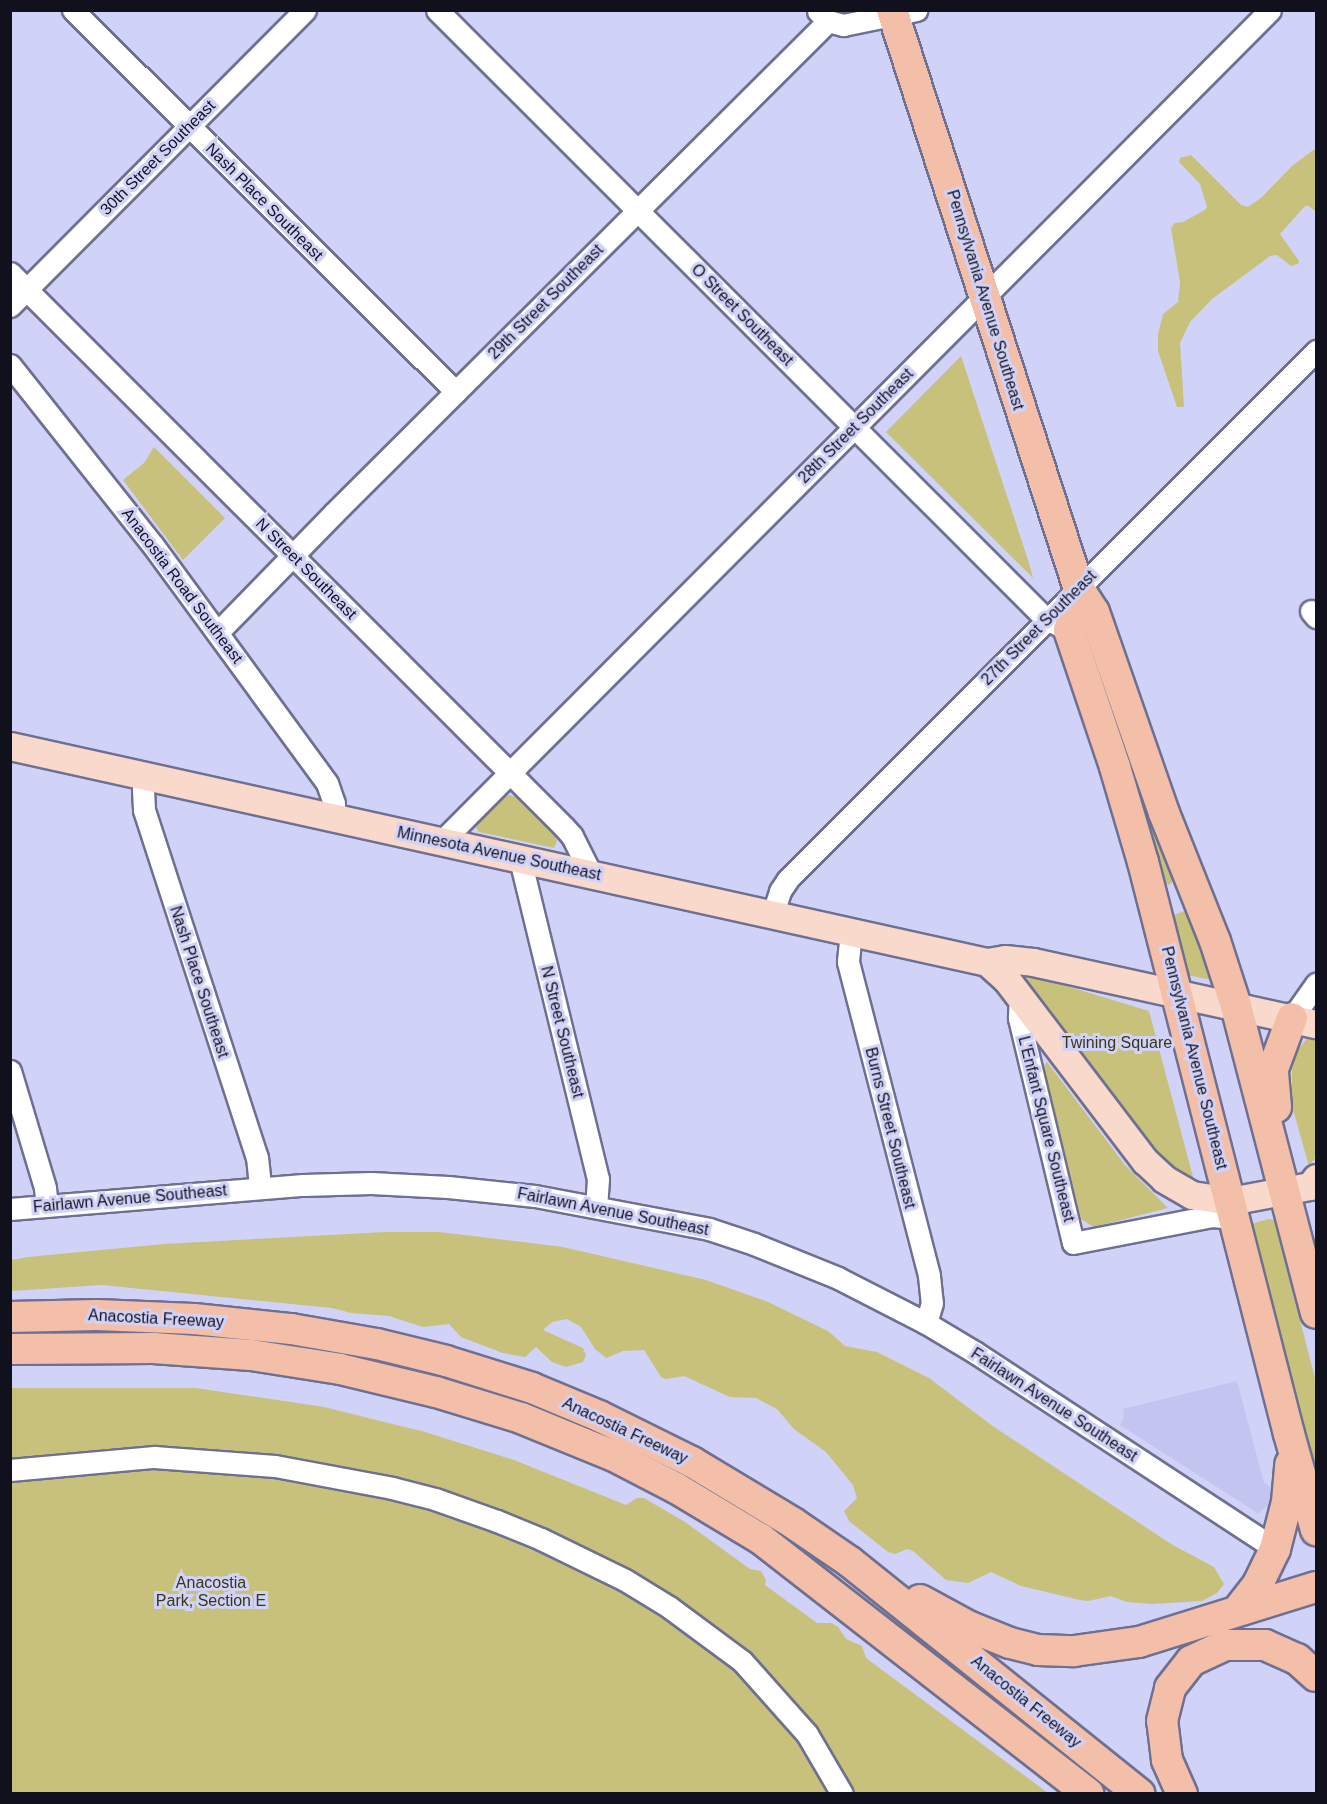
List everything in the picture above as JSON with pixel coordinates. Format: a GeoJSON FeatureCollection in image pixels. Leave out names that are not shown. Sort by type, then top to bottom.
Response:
{"type":"FeatureCollection","features":[{"type":"Feature","properties":{"kind":"highway","name":"Pennsylvania Avenue Southeast"},"geometry":{"type":"LineString","coordinates":[[901,12],[983,299],[1078,589],[1094,612],[1164,813],[1215,940],[1236,1006],[1282,1191],[1317,1312]]}},
{"type":"Feature","properties":{"kind":"highway"},"geometry":{"type":"LineString","coordinates":[[1057,625],[1078,589]]}},
{"type":"Feature","properties":{"kind":"highway","name":"Pennsylvania Avenue Southeast"},"geometry":{"type":"LineString","coordinates":[[1057,625],[1115,767],[1178,993],[1289,1434],[1317,1530]]}},
{"type":"Feature","properties":{"kind":"highway"},"geometry":{"type":"LineString","coordinates":[[1282,1191],[1273,1069],[1304,1021]]}},
{"type":"Feature","properties":{"kind":"highway","name":"Anacostia Freeway"},"geometry":{"type":"LineString","coordinates":[[10,1317],[97,1315],[194,1319],[291,1329],[377,1344],[446,1361],[532,1388],[664,1446],[774,1511],[850,1562],[1140,1794]]}},
{"type":"Feature","properties":{"kind":"highway","name":"Anacostia Freeway"},"geometry":{"type":"LineString","coordinates":[[10,1349],[153,1348],[250,1355],[340,1369],[436,1392],[521,1418],[614,1456],[676,1488],[761,1539],[1088,1794]]}},
{"type":"Feature","properties":{"kind":"highway"},"geometry":{"type":"LineString","coordinates":[[1238,1610],[1258,1584],[1275,1549],[1287,1502],[1290,1470],[1289,1434]]}},
{"type":"Feature","properties":{"kind":"highway"},"geometry":{"type":"LineString","coordinates":[[850,1562],[983,1633],[1038,1650],[1074,1652],[1120,1646],[1317,1587]]}},
{"type":"Feature","properties":{"kind":"highway"},"geometry":{"type":"LineString","coordinates":[[1182,1794],[1167,1760],[1162,1721],[1170,1688],[1191,1661],[1226,1645],[1264,1645],[1297,1659],[1317,1676]]}},
{"type":"Feature","properties":{"kind":"main road","name":"Minnesota Avenue Southeast"},"geometry":{"type":"LineString","coordinates":[[10,746],[987,962],[1005,959],[1033,962],[1304,1021]]}},
{"type":"Feature","properties":{"kind":"main road"},"geometry":{"type":"LineString","coordinates":[[987,962],[1007,980],[1020,996],[1155,1171],[1192,1195],[1232,1210],[1282,1191],[1310,1186],[1317,1178]]}},
{"type":"Feature","properties":{"kind":"street","name":"Nash Place Southeast"},"geometry":{"type":"LineString","coordinates":[[73,10],[456,392]]}},
{"type":"Feature","properties":{"kind":"street","name":"30th Street Southeast"},"geometry":{"type":"LineString","coordinates":[[10,306],[305,10]]}},
{"type":"Feature","properties":{"kind":"street","name":"O Street Southeast"},"geometry":{"type":"LineString","coordinates":[[437,10],[854,428],[1057,625]]}},
{"type":"Feature","properties":{"kind":"street","name":"28th Street Southeast"},"geometry":{"type":"LineString","coordinates":[[442,841],[1270,10]]}},
{"type":"Feature","properties":{"kind":"street","name":"29th Street Southeast"},"geometry":{"type":"LineString","coordinates":[[218,632],[292,555],[638,210],[823,16],[843,25],[901,12]]}},
{"type":"Feature","properties":{"kind":"street","name":"N Street Southeast"},"geometry":{"type":"LineString","coordinates":[[10,273],[572,836],[591,874]]}},
{"type":"Feature","properties":{"kind":"street","name":"27th Street Southeast"},"geometry":{"type":"LineString","coordinates":[[1078,589],[1317,351]]}},
{"type":"Feature","properties":{"kind":"street","name":"Anacostia Road Southeast"},"geometry":{"type":"LineString","coordinates":[[10,364],[218,632],[327,783],[334,803],[334,818]]}},
{"type":"Feature","properties":{"kind":"street","name":"27th Street Southeast"},"geometry":{"type":"LineString","coordinates":[[772,914],[778,894],[788,879],[1057,625]]}},
{"type":"Feature","properties":{"kind":"street","name":"Nash Place Southeast"},"geometry":{"type":"LineString","coordinates":[[146,776],[143,790],[144,810],[256,1157],[260,1188]]}},
{"type":"Feature","properties":{"kind":"street","name":"N Street Southeast"},"geometry":{"type":"LineString","coordinates":[[520,859],[598,1179],[596,1206]]}},
{"type":"Feature","properties":{"kind":"street","name":"Burns Street Southeast"},"geometry":{"type":"LineString","coordinates":[[851,932],[848,962],[929,1276],[932,1303],[926,1323]]}},
{"type":"Feature","properties":{"kind":"street"},"geometry":{"type":"LineString","coordinates":[[1304,1021],[1317,984]]}},
{"type":"Feature","properties":{"kind":"street","name":"L'Enfant Square Southeast"},"geometry":{"type":"LineString","coordinates":[[1020,996],[1019,1018],[1073,1242],[1212,1216],[1232,1210]]}},
{"type":"Feature","properties":{"kind":"street"},"geometry":{"type":"LineString","coordinates":[[10,1071],[45,1188],[46,1206]]}},
{"type":"Feature","properties":{"kind":"street","name":"Fairlawn Avenue Southeast"},"geometry":{"type":"LineString","coordinates":[[10,1209],[260,1188],[332,1184],[419,1185],[506,1192],[596,1206],[699,1227],[754,1244],[838,1278],[926,1323],[976,1353],[1275,1549]]}},
{"type":"Feature","properties":{"kind":"street"},"geometry":{"type":"LineString","coordinates":[[10,1470],[154,1457],[276,1466],[392,1488],[435,1499],[497,1521],[541,1539],[625,1580],[677,1613],[742,1661],[807,1734],[842,1794]]}},
{"type":"Feature","properties":{"kind":"shaded area"},"geometry":{"type":"Polygon","coordinates":[[[1237,1381],[1264,1483],[1271,1487],[1272,1506],[1264,1508],[1259,1514],[1120,1425],[1124,1416],[1123,1409],[1237,1381]]]}},
{"type":"Feature","properties":{"kind":"green space"},"geometry":{"type":"Polygon","coordinates":[[[1316,148],[1316,212],[1309,206],[1305,206],[1280,234],[1299,261],[1298,264],[1291,266],[1277,255],[1270,256],[1212,299],[1190,322],[1180,343],[1184,407],[1177,407],[1158,351],[1158,334],[1163,314],[1178,302],[1180,282],[1171,228],[1175,223],[1183,222],[1207,207],[1200,184],[1179,162],[1180,158],[1191,155],[1241,205],[1248,207],[1261,198],[1292,166],[1316,148]]]}},
{"type":"Feature","properties":{"kind":"green space"},"geometry":{"type":"Polygon","coordinates":[[[961,356],[1029,563],[1033,578],[886,432],[961,356]]]}},
{"type":"Feature","properties":{"kind":"green space"},"geometry":{"type":"Polygon","coordinates":[[[154,447],[225,518],[183,560],[123,480],[144,463],[154,447]]]}},
{"type":"Feature","properties":{"kind":"green space"},"geometry":{"type":"Polygon","coordinates":[[[510,795],[518,798],[555,835],[557,841],[554,848],[479,832],[476,828],[478,821],[502,797],[510,795]]]}},
{"type":"Feature","properties":{"kind":"green space"},"geometry":{"type":"Polygon","coordinates":[[[1148,820],[1152,820],[1173,876],[1174,880],[1169,885],[1163,882],[1148,820]]]}},
{"type":"Feature","properties":{"kind":"green space"},"geometry":{"type":"Polygon","coordinates":[[[1184,911],[1189,918],[1212,980],[1187,975],[1173,919],[1174,915],[1184,911]]]}},
{"type":"Feature","properties":{"kind":"green space","name":"Twining Square"},"geometry":{"type":"Polygon","coordinates":[[[1030,975],[1149,1011],[1193,1177],[1188,1184],[1161,1167],[1026,982],[1030,975]]]}},
{"type":"Feature","properties":{"kind":"green space"},"geometry":{"type":"Polygon","coordinates":[[[1308,1037],[1316,1038],[1316,1157],[1309,1166],[1292,1106],[1292,1069],[1298,1050],[1308,1037]]]}},
{"type":"Feature","properties":{"kind":"green space","name":"Twining Square"},"geometry":{"type":"Polygon","coordinates":[[[1047,1062],[1125,1165],[1168,1208],[1094,1227],[1081,1219],[1043,1067],[1047,1062]]]}},
{"type":"Feature","properties":{"kind":"green space"},"geometry":{"type":"Polygon","coordinates":[[[1269,1219],[1274,1220],[1316,1382],[1316,1475],[1251,1224],[1269,1219]]]}},
{"type":"Feature","properties":{"kind":"green space"},"geometry":{"type":"Polygon","coordinates":[[[385,1232],[439,1232],[563,1247],[706,1280],[768,1302],[828,1331],[845,1346],[877,1352],[929,1378],[994,1427],[1171,1544],[1214,1567],[1224,1584],[1217,1593],[1202,1601],[1152,1604],[1127,1602],[1111,1596],[1088,1601],[1080,1600],[1021,1586],[991,1572],[968,1583],[946,1580],[913,1551],[907,1549],[895,1554],[888,1552],[849,1521],[844,1511],[857,1498],[853,1485],[826,1452],[794,1429],[777,1409],[756,1398],[730,1397],[684,1376],[666,1379],[661,1377],[644,1350],[623,1351],[606,1358],[595,1349],[581,1327],[567,1319],[552,1322],[543,1330],[583,1348],[586,1355],[583,1362],[566,1367],[552,1362],[536,1347],[525,1357],[503,1353],[461,1337],[449,1324],[423,1327],[389,1316],[351,1313],[332,1308],[102,1285],[11,1291],[11,1260],[28,1257],[164,1244],[385,1232]]]}},
{"type":"Feature","properties":{"kind":"green space","name":"Anacostia Park, Section E"},"geometry":{"type":"Polygon","coordinates":[[[11,1388],[196,1388],[324,1407],[425,1432],[514,1460],[626,1505],[637,1498],[644,1498],[685,1522],[750,1569],[761,1571],[766,1580],[765,1585],[817,1623],[832,1623],[838,1627],[846,1639],[862,1646],[866,1658],[1048,1793],[11,1794],[11,1388]]]}}]}
